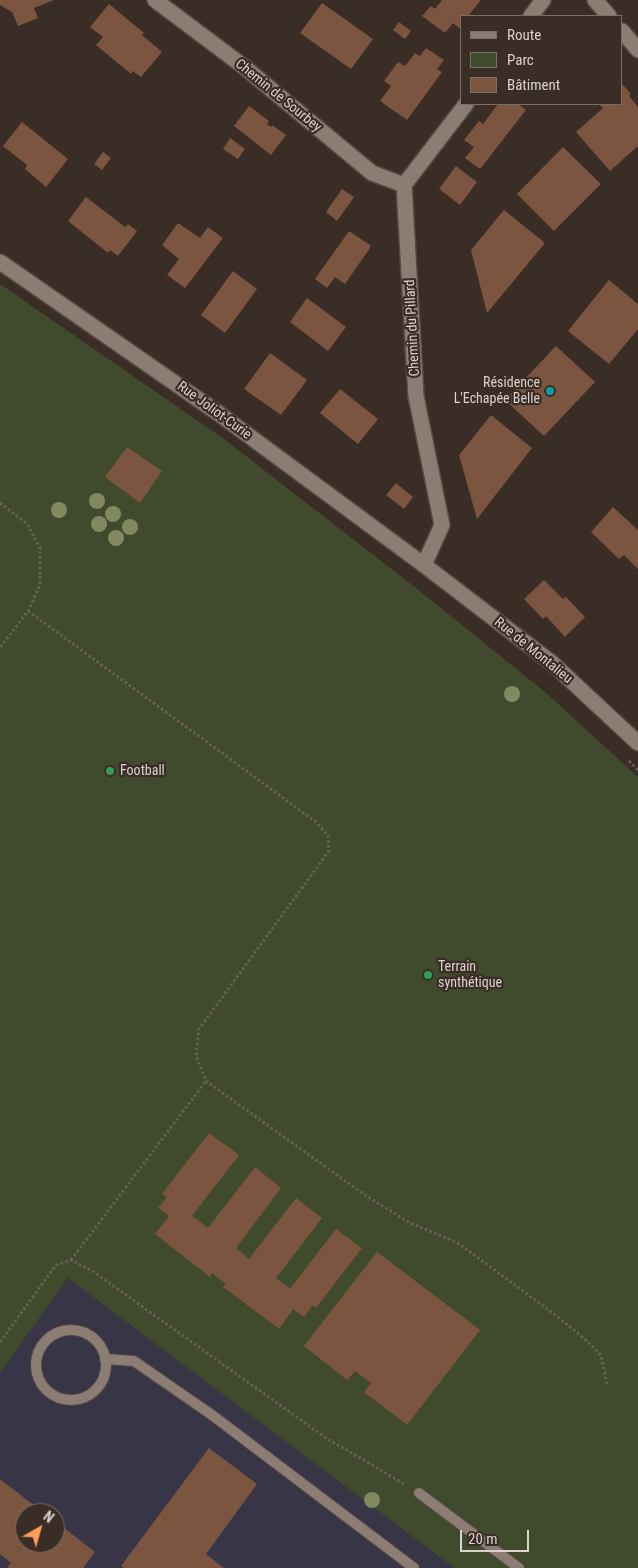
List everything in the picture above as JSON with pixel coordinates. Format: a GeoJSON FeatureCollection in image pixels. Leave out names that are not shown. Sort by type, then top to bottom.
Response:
{"type":"FeatureCollection","features":[{"type":"Feature","properties":{"kind":"street","name":"Chemin de Sourbey"},"geometry":{"type":"LineString","coordinates":[[155,0],[243,66],[372,173],[404,186]]}},
{"type":"Feature","properties":{"kind":"street"},"geometry":{"type":"LineString","coordinates":[[532,15],[543,0]]}},
{"type":"Feature","properties":{"kind":"street"},"geometry":{"type":"LineString","coordinates":[[595,0],[608,15]]}},
{"type":"Feature","properties":{"kind":"street"},"geometry":{"type":"LineString","coordinates":[[623,32],[638,50]]}},
{"type":"Feature","properties":{"kind":"street"},"geometry":{"type":"LineString","coordinates":[[404,186],[465,105]]}},
{"type":"Feature","properties":{"kind":"street","name":"Chemin du Pillard"},"geometry":{"type":"LineString","coordinates":[[404,186],[416,396],[442,525],[424,566]]}},
{"type":"Feature","properties":{"kind":"street","name":"Rue Joliot-Curie"},"geometry":{"type":"LineString","coordinates":[[0,262],[218,413],[424,566]]}},
{"type":"Feature","properties":{"kind":"street","name":"Rue de Montalieu"},"geometry":{"type":"LineString","coordinates":[[424,566],[552,663],[638,743]]}},
{"type":"Feature","properties":{"kind":"lane"},"geometry":{"type":"LineString","coordinates":[[75,1330],[95,1340],[105,1359],[105,1371],[101,1383],[94,1392],[83,1398],[71,1400],[59,1398],[48,1393],[36,1373],[38,1351],[53,1335],[64,1331],[75,1330]]}},
{"type":"Feature","properties":{"kind":"lane"},"geometry":{"type":"LineString","coordinates":[[105,1359],[134,1361],[212,1414],[414,1568]]}},
{"type":"Feature","properties":{"kind":"lane"},"geometry":{"type":"LineString","coordinates":[[419,1493],[519,1568]]}},
{"type":"Feature","properties":{"kind":"path"},"geometry":{"type":"LineString","coordinates":[[0,503],[27,524],[40,548],[40,585],[28,611],[0,648]]}},
{"type":"Feature","properties":{"kind":"path"},"geometry":{"type":"LineString","coordinates":[[28,611],[316,822],[328,835],[329,851],[199,1029],[196,1056],[206,1081],[364,1196],[410,1223],[458,1243],[550,1311],[579,1334],[600,1355],[607,1384]]}},
{"type":"Feature","properties":{"kind":"path"},"geometry":{"type":"LineString","coordinates":[[0,1342],[56,1265],[71,1260],[206,1081]]}},
{"type":"Feature","properties":{"kind":"path"},"geometry":{"type":"LineString","coordinates":[[71,1260],[91,1270],[326,1438],[419,1493]]}},
{"type":"Feature","properties":{"kind":"shaded area"},"geometry":{"type":"Polygon","coordinates":[[[68,1278],[454,1568],[0,1568],[0,1373],[68,1278]]]}},
{"type":"Feature","properties":{"kind":"green space"},"geometry":{"type":"Polygon","coordinates":[[[0,284],[224,439],[416,588],[545,692],[638,777],[638,1568],[454,1568],[68,1278],[0,1373],[0,284]]]}},
{"type":"Feature","properties":{"kind":"building"},"geometry":{"type":"Polygon","coordinates":[[[0,0],[54,0],[34,8],[38,18],[18,26],[12,12],[0,5],[0,0]]]}},
{"type":"Feature","properties":{"kind":"building"},"geometry":{"type":"Polygon","coordinates":[[[442,0],[481,0],[469,15],[460,15],[459,28],[453,23],[445,33],[422,16],[431,6],[435,9],[442,0]]]}},
{"type":"Feature","properties":{"kind":"building"},"geometry":{"type":"Polygon","coordinates":[[[322,3],[373,39],[351,69],[300,33],[322,3]]]}},
{"type":"Feature","properties":{"kind":"building"},"geometry":{"type":"Polygon","coordinates":[[[109,4],[144,33],[142,35],[162,52],[141,77],[133,71],[131,74],[96,45],[103,37],[90,27],[109,4]]]}},
{"type":"Feature","properties":{"kind":"building"},"geometry":{"type":"Polygon","coordinates":[[[399,22],[411,31],[405,39],[393,30],[399,22]]]}},
{"type":"Feature","properties":{"kind":"building"},"geometry":{"type":"Polygon","coordinates":[[[426,48],[444,60],[437,69],[442,72],[407,120],[380,101],[391,86],[384,81],[398,62],[405,66],[415,53],[420,56],[426,48]]]}},
{"type":"Feature","properties":{"kind":"building"},"geometry":{"type":"Polygon","coordinates":[[[623,85],[631,94],[629,96],[638,107],[638,146],[610,171],[576,132],[603,108],[600,105],[623,105],[623,85]]]}},
{"type":"Feature","properties":{"kind":"building"},"geometry":{"type":"Polygon","coordinates":[[[497,105],[519,105],[526,110],[480,169],[465,158],[474,147],[464,140],[479,121],[483,124],[497,105]]]}},
{"type":"Feature","properties":{"kind":"building"},"geometry":{"type":"Polygon","coordinates":[[[249,106],[269,121],[267,124],[271,127],[272,125],[286,135],[271,155],[234,126],[249,106]]]}},
{"type":"Feature","properties":{"kind":"building"},"geometry":{"type":"Polygon","coordinates":[[[22,122],[68,159],[46,187],[25,169],[27,165],[3,146],[22,122]]]}},
{"type":"Feature","properties":{"kind":"building"},"geometry":{"type":"Polygon","coordinates":[[[230,138],[245,149],[238,159],[223,149],[230,138]]]}},
{"type":"Feature","properties":{"kind":"building"},"geometry":{"type":"Polygon","coordinates":[[[563,147],[601,184],[554,231],[517,194],[563,147]]]}},
{"type":"Feature","properties":{"kind":"building"},"geometry":{"type":"Polygon","coordinates":[[[103,152],[111,158],[102,170],[94,164],[103,152]]]}},
{"type":"Feature","properties":{"kind":"building"},"geometry":{"type":"Polygon","coordinates":[[[456,166],[477,182],[460,205],[439,189],[456,166]]]}},
{"type":"Feature","properties":{"kind":"building"},"geometry":{"type":"Polygon","coordinates":[[[342,189],[354,197],[337,221],[326,212],[342,189]]]}},
{"type":"Feature","properties":{"kind":"building"},"geometry":{"type":"Polygon","coordinates":[[[86,197],[125,227],[128,224],[137,231],[118,256],[110,250],[108,253],[68,221],[86,197]]]}},
{"type":"Feature","properties":{"kind":"building"},"geometry":{"type":"Polygon","coordinates":[[[504,210],[545,243],[487,313],[471,250],[504,210]]]}},
{"type":"Feature","properties":{"kind":"building"},"geometry":{"type":"Polygon","coordinates":[[[178,223],[200,238],[208,227],[223,238],[185,288],[167,275],[179,259],[162,245],[178,223]]]}},
{"type":"Feature","properties":{"kind":"building"},"geometry":{"type":"Polygon","coordinates":[[[349,231],[370,245],[370,248],[345,284],[335,277],[327,288],[315,279],[349,231]]]}},
{"type":"Feature","properties":{"kind":"building"},"geometry":{"type":"Polygon","coordinates":[[[233,271],[257,289],[225,333],[201,315],[233,271]]]}},
{"type":"Feature","properties":{"kind":"building"},"geometry":{"type":"Polygon","coordinates":[[[609,280],[638,304],[638,329],[609,364],[568,331],[609,280]]]}},
{"type":"Feature","properties":{"kind":"building"},"geometry":{"type":"Polygon","coordinates":[[[307,298],[346,327],[328,351],[290,322],[307,298]]]}},
{"type":"Feature","properties":{"kind":"building","name":"Résidence L'Echapée Belle"},"geometry":{"type":"Polygon","coordinates":[[[556,346],[595,382],[544,436],[505,400],[556,346]]]}},
{"type":"Feature","properties":{"kind":"building"},"geometry":{"type":"Polygon","coordinates":[[[270,353],[307,380],[281,415],[244,389],[270,353]]]}},
{"type":"Feature","properties":{"kind":"building"},"geometry":{"type":"Polygon","coordinates":[[[340,389],[378,419],[358,444],[320,413],[340,389]]]}},
{"type":"Feature","properties":{"kind":"building","name":"Résidence L'Echapée Belle"},"geometry":{"type":"Polygon","coordinates":[[[491,415],[532,448],[477,519],[459,455],[491,415]]]}},
{"type":"Feature","properties":{"kind":"building"},"geometry":{"type":"Polygon","coordinates":[[[127,447],[162,471],[140,503],[105,477],[127,447]]]}},
{"type":"Feature","properties":{"kind":"building"},"geometry":{"type":"Polygon","coordinates":[[[396,483],[413,497],[404,509],[386,495],[396,483]]]}},
{"type":"Feature","properties":{"kind":"building"},"geometry":{"type":"Polygon","coordinates":[[[613,507],[638,530],[638,569],[624,555],[619,559],[591,532],[613,507]]]}},
{"type":"Feature","properties":{"kind":"building"},"geometry":{"type":"Polygon","coordinates":[[[544,580],[563,599],[566,597],[585,617],[565,637],[546,616],[543,619],[524,599],[544,580]]]}},
{"type":"Feature","properties":{"kind":"building"},"geometry":{"type":"Polygon","coordinates":[[[209,1133],[239,1155],[192,1216],[208,1228],[255,1167],[281,1188],[236,1248],[249,1259],[296,1198],[322,1218],[276,1278],[290,1289],[336,1229],[362,1248],[316,1308],[313,1305],[304,1317],[293,1309],[279,1329],[223,1287],[226,1284],[212,1273],[210,1277],[155,1234],[169,1216],[158,1208],[167,1197],[162,1194],[209,1133]]]}},
{"type":"Feature","properties":{"kind":"building"},"geometry":{"type":"Polygon","coordinates":[[[377,1252],[480,1330],[407,1425],[364,1392],[371,1383],[355,1371],[347,1380],[304,1346],[377,1252]]]}},
{"type":"Feature","properties":{"kind":"building"},"geometry":{"type":"Polygon","coordinates":[[[209,1448],[257,1484],[206,1554],[224,1568],[124,1568],[121,1566],[209,1448]]]}},
{"type":"Feature","properties":{"kind":"building"},"geometry":{"type":"Polygon","coordinates":[[[0,1479],[31,1503],[15,1503],[15,1553],[65,1553],[65,1529],[95,1552],[83,1568],[7,1568],[11,1563],[0,1554],[0,1479]]]}},
{"type":"Feature","properties":{"kind":"place","name":"Résidence L'Echapée Belle"},"geometry":{"type":"Point","coordinates":[550,391]}},
{"type":"Feature","properties":{"kind":"place","name":"Football"},"geometry":{"type":"Point","coordinates":[110,771]}},
{"type":"Feature","properties":{"kind":"place","name":"Terrain synthétique"},"geometry":{"type":"Point","coordinates":[428,975]}}]}
